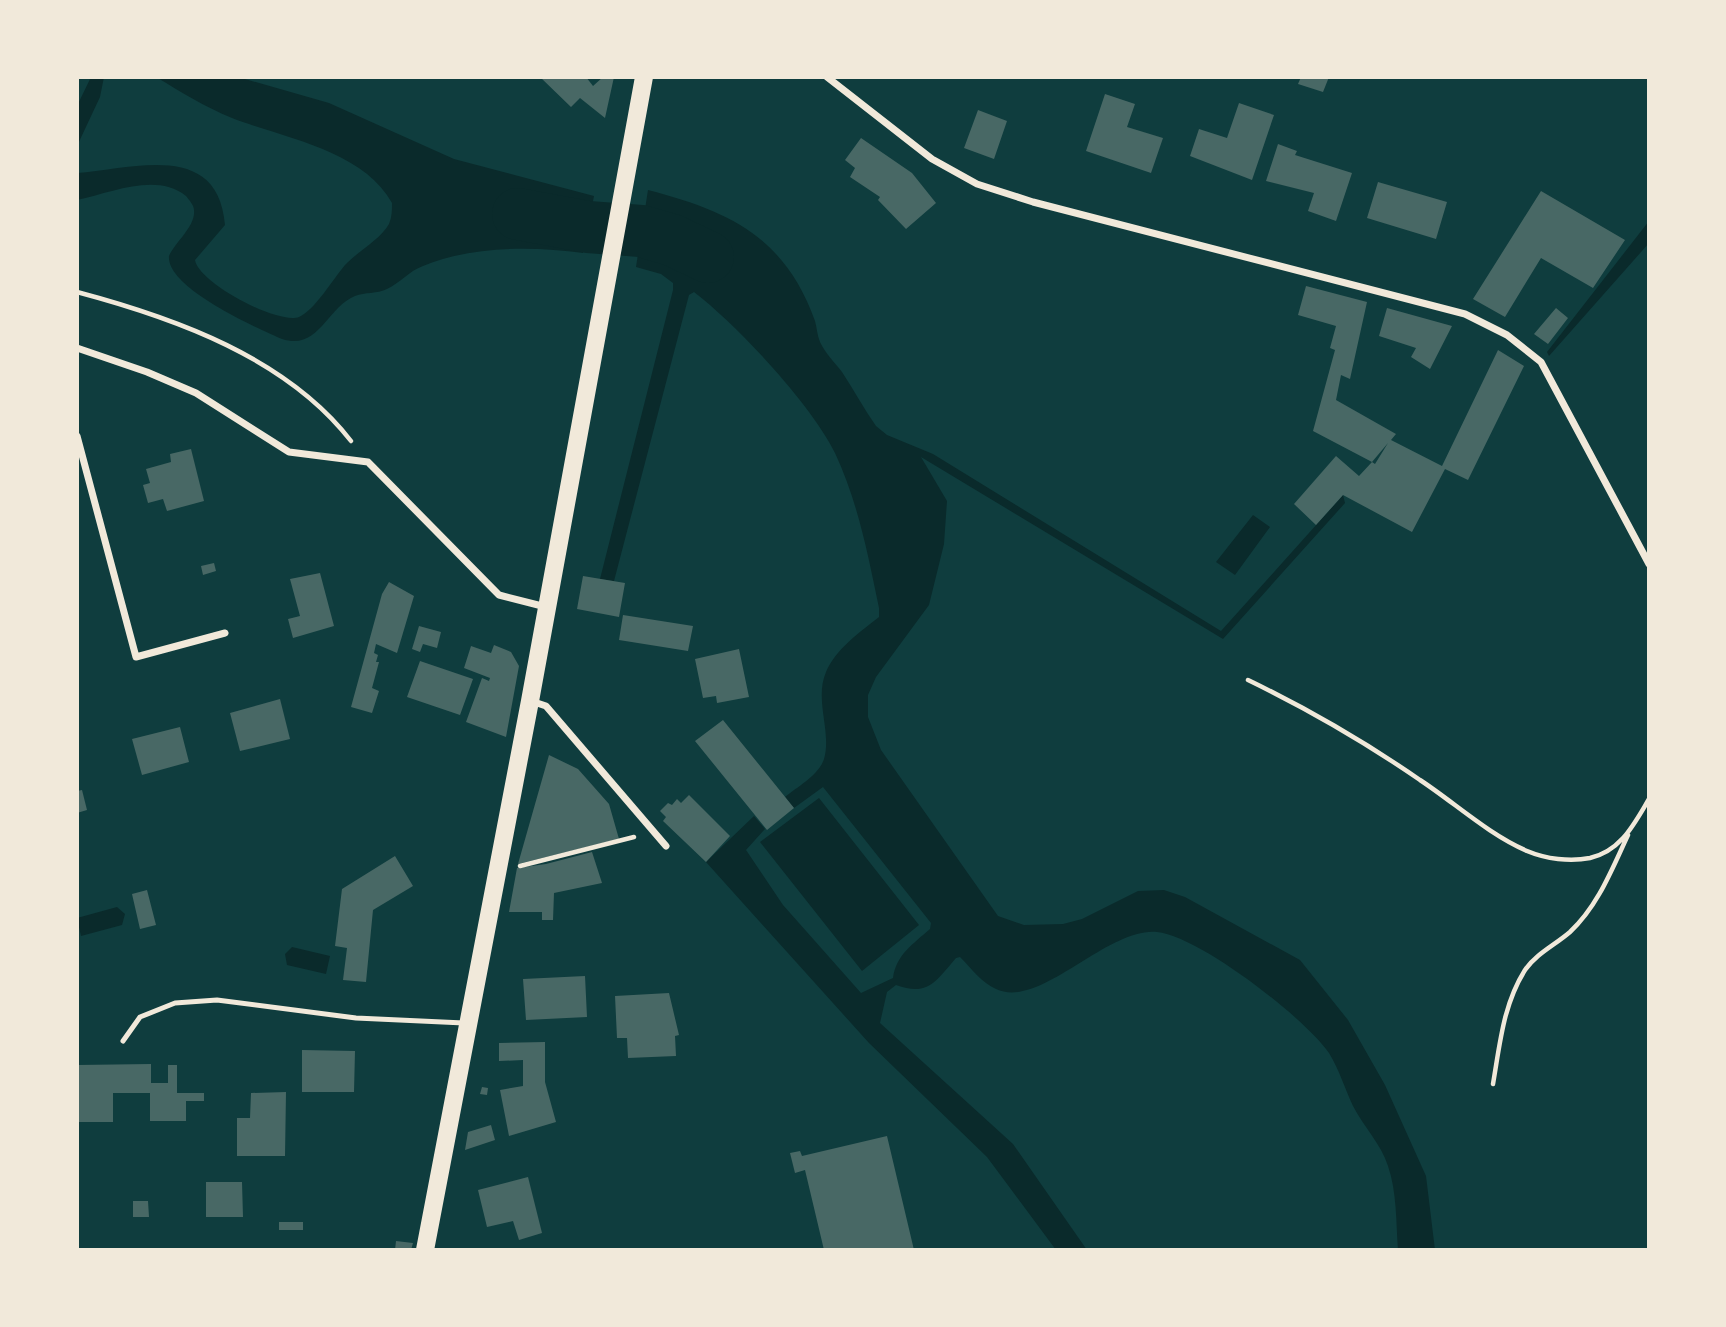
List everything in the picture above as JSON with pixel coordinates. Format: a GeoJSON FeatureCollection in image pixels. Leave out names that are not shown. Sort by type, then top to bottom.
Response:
{"type":"FeatureCollection","features":[{"type":"Feature","properties":{"kind":"main road"},"geometry":{"type":"LineString","coordinates":[[425,1250],[645,77]]}},
{"type":"Feature","properties":{"kind":"street"},"geometry":{"type":"LineString","coordinates":[[827,77],[932,159],[977,184],[1033,202],[1465,314],[1507,335],[1541,362],[1649,564]]}},
{"type":"Feature","properties":{"kind":"street"},"geometry":{"type":"LineString","coordinates":[[77,348],[147,372],[196,393],[289,452],[368,462],[499,595],[547,607]]}},
{"type":"Feature","properties":{"kind":"street"},"geometry":{"type":"LineString","coordinates":[[77,436],[136,657],[225,633]]}},
{"type":"Feature","properties":{"kind":"street"},"geometry":{"type":"LineString","coordinates":[[530,701],[546,706],[666,846]]}},
{"type":"Feature","properties":{"kind":"lane"},"geometry":{"type":"LineString","coordinates":[[123,1041],[140,1017],[175,1003],[217,1000],[356,1018],[468,1024]]}},
{"type":"Feature","properties":{"kind":"path"},"geometry":{"type":"LineString","coordinates":[[77,292],[165,320],[259,363],[302,393],[342,430],[368,462]]}},
{"type":"Feature","properties":{"kind":"path"},"geometry":{"type":"LineString","coordinates":[[1248,680],[1342,729],[1526,851],[1547,858],[1591,858],[1611,849],[1628,834]]}},
{"type":"Feature","properties":{"kind":"path"},"geometry":{"type":"LineString","coordinates":[[1493,1084],[1506,1011],[1514,990],[1535,959],[1570,932],[1587,913],[1604,887],[1628,834],[1649,799]]}},
{"type":"Feature","properties":{"kind":"path"},"geometry":{"type":"LineString","coordinates":[[498,866],[544,862],[654,832]]}},
{"type":"Feature","properties":{"kind":"water"},"geometry":{"type":"Polygon","coordinates":[[[91,77],[104,77],[100,97],[77,146],[77,106],[91,77]]]}},
{"type":"Feature","properties":{"kind":"water"},"geometry":{"type":"Polygon","coordinates":[[[156,77],[238,77],[329,103],[454,159],[594,196],[583,253],[502,249],[442,259],[418,268],[387,289],[355,296],[305,339],[282,339],[215,305],[182,281],[172,268],[169,256],[189,228],[194,216],[193,206],[186,196],[174,189],[147,185],[77,200],[77,173],[147,165],[169,166],[190,170],[207,180],[219,198],[225,225],[195,260],[199,269],[223,290],[240,300],[274,315],[288,318],[305,314],[345,265],[385,230],[391,219],[392,203],[379,185],[342,158],[222,114],[156,77]]]}},
{"type":"Feature","properties":{"kind":"water"},"geometry":{"type":"Polygon","coordinates":[[[648,190],[677,198],[729,219],[770,248],[788,268],[803,292],[825,350],[876,426],[887,435],[933,454],[1221,631],[1343,495],[1345,503],[1223,639],[921,457],[947,501],[944,544],[929,605],[876,677],[868,695],[868,717],[881,750],[998,916],[1024,925],[1063,924],[1082,919],[1138,891],[1164,890],[1185,897],[1300,960],[1348,1020],[1385,1085],[1426,1176],[1435,1250],[1398,1250],[1395,1197],[1385,1158],[1353,1106],[1333,1059],[1316,1038],[1275,1000],[1224,963],[1175,937],[1157,932],[1138,934],[1117,942],[1033,988],[1014,992],[996,989],[981,979],[960,957],[931,985],[916,989],[896,985],[887,992],[880,1023],[1013,1144],[1087,1250],[1056,1250],[987,1157],[869,1043],[706,862],[754,816],[765,829],[746,850],[783,905],[861,993],[893,978],[902,956],[930,929],[931,923],[823,787],[794,808],[785,797],[813,775],[824,759],[826,738],[822,694],[826,672],[842,649],[879,617],[879,608],[856,510],[843,472],[824,433],[772,366],[731,324],[694,292],[689,295],[614,581],[600,579],[673,290],[673,283],[661,274],[636,267],[648,190]]]}},
{"type":"Feature","properties":{"kind":"water"},"geometry":{"type":"Polygon","coordinates":[[[1649,221],[1649,243],[1549,356],[1547,352],[1649,221]]]}},
{"type":"Feature","properties":{"kind":"water"},"geometry":{"type":"Polygon","coordinates":[[[1253,515],[1270,527],[1235,575],[1216,562],[1253,515]]]}},
{"type":"Feature","properties":{"kind":"water"},"geometry":{"type":"Polygon","coordinates":[[[819,798],[919,925],[862,971],[760,842],[819,798]]]}},
{"type":"Feature","properties":{"kind":"water"},"geometry":{"type":"Polygon","coordinates":[[[117,907],[125,914],[122,925],[81,936],[77,918],[117,907]]]}},
{"type":"Feature","properties":{"kind":"water"},"geometry":{"type":"Polygon","coordinates":[[[292,947],[330,956],[326,974],[287,965],[285,954],[292,947]]]}},
{"type":"Feature","properties":{"kind":"building"},"geometry":{"type":"Polygon","coordinates":[[[540,77],[586,77],[593,86],[603,77],[614,77],[605,118],[580,98],[571,107],[540,77]]]}},
{"type":"Feature","properties":{"kind":"building"},"geometry":{"type":"Polygon","coordinates":[[[1301,77],[1329,77],[1323,92],[1298,84],[1301,77]]]}},
{"type":"Feature","properties":{"kind":"building"},"geometry":{"type":"Polygon","coordinates":[[[1105,94],[1135,104],[1127,127],[1163,138],[1151,173],[1086,151],[1105,94]]]}},
{"type":"Feature","properties":{"kind":"building"},"geometry":{"type":"Polygon","coordinates":[[[1239,103],[1274,115],[1252,180],[1190,156],[1199,129],[1227,138],[1239,103]]]}},
{"type":"Feature","properties":{"kind":"building"},"geometry":{"type":"Polygon","coordinates":[[[978,110],[1007,121],[994,159],[964,148],[978,110]]]}},
{"type":"Feature","properties":{"kind":"building"},"geometry":{"type":"Polygon","coordinates":[[[861,138],[912,173],[936,203],[906,229],[878,200],[880,197],[850,177],[855,168],[845,160],[861,138]]]}},
{"type":"Feature","properties":{"kind":"building"},"geometry":{"type":"Polygon","coordinates":[[[1278,144],[1297,151],[1295,155],[1352,173],[1336,221],[1308,211],[1314,193],[1266,181],[1278,144]]]}},
{"type":"Feature","properties":{"kind":"building"},"geometry":{"type":"Polygon","coordinates":[[[1378,182],[1447,202],[1436,239],[1367,218],[1378,182]]]}},
{"type":"Feature","properties":{"kind":"building"},"geometry":{"type":"Polygon","coordinates":[[[1541,191],[1625,240],[1593,288],[1541,258],[1505,317],[1473,299],[1541,191]]]}},
{"type":"Feature","properties":{"kind":"building"},"geometry":{"type":"Polygon","coordinates":[[[1306,286],[1367,302],[1350,379],[1341,375],[1336,400],[1396,434],[1391,440],[1442,466],[1498,350],[1524,366],[1468,480],[1445,469],[1412,532],[1343,495],[1316,525],[1294,504],[1336,456],[1359,476],[1372,462],[1313,431],[1335,350],[1330,348],[1336,326],[1298,315],[1306,286]],[[1388,443],[1372,462],[1375,464],[1388,443]]]}},
{"type":"Feature","properties":{"kind":"building"},"geometry":{"type":"Polygon","coordinates":[[[1387,308],[1452,326],[1430,369],[1411,357],[1416,348],[1379,336],[1387,308]]]}},
{"type":"Feature","properties":{"kind":"building"},"geometry":{"type":"Polygon","coordinates":[[[1556,308],[1568,318],[1548,344],[1534,334],[1556,308]]]}},
{"type":"Feature","properties":{"kind":"building"},"geometry":{"type":"Polygon","coordinates":[[[191,449],[204,501],[167,511],[163,499],[148,503],[143,485],[150,483],[146,469],[171,462],[170,454],[191,449]]]}},
{"type":"Feature","properties":{"kind":"building"},"geometry":{"type":"Polygon","coordinates":[[[214,563],[216,571],[203,575],[201,566],[214,563]]]}},
{"type":"Feature","properties":{"kind":"building"},"geometry":{"type":"Polygon","coordinates":[[[320,573],[334,626],[293,638],[288,619],[300,616],[290,579],[320,573]]]}},
{"type":"Feature","properties":{"kind":"building"},"geometry":{"type":"Polygon","coordinates":[[[583,576],[625,583],[619,617],[577,609],[583,576]]]}},
{"type":"Feature","properties":{"kind":"building"},"geometry":{"type":"Polygon","coordinates":[[[389,582],[414,596],[397,653],[376,644],[374,653],[378,655],[376,662],[379,662],[372,688],[379,691],[372,713],[351,707],[382,594],[389,582]]]}},
{"type":"Feature","properties":{"kind":"building"},"geometry":{"type":"Polygon","coordinates":[[[623,615],[693,626],[688,651],[619,640],[623,615]]]}},
{"type":"Feature","properties":{"kind":"building"},"geometry":{"type":"Polygon","coordinates":[[[419,626],[441,632],[437,648],[423,644],[420,652],[412,649],[419,626]]]}},
{"type":"Feature","properties":{"kind":"building"},"geometry":{"type":"Polygon","coordinates":[[[494,645],[511,652],[519,666],[506,737],[466,722],[482,678],[489,681],[490,678],[464,668],[471,646],[491,653],[494,645]]]}},
{"type":"Feature","properties":{"kind":"building"},"geometry":{"type":"Polygon","coordinates":[[[739,649],[749,697],[717,703],[716,696],[703,698],[695,659],[739,649]]]}},
{"type":"Feature","properties":{"kind":"building"},"geometry":{"type":"Polygon","coordinates":[[[420,661],[473,679],[460,715],[407,697],[420,661]]]}},
{"type":"Feature","properties":{"kind":"building"},"geometry":{"type":"Polygon","coordinates":[[[280,699],[290,739],[240,751],[230,713],[280,699]]]}},
{"type":"Feature","properties":{"kind":"building"},"geometry":{"type":"Polygon","coordinates":[[[723,720],[794,808],[767,830],[695,741],[723,720]]]}},
{"type":"Feature","properties":{"kind":"building"},"geometry":{"type":"Polygon","coordinates":[[[180,727],[189,762],[142,775],[132,739],[180,727]]]}},
{"type":"Feature","properties":{"kind":"building"},"geometry":{"type":"Polygon","coordinates":[[[549,755],[578,769],[609,804],[619,839],[518,864],[549,755]]]}},
{"type":"Feature","properties":{"kind":"building"},"geometry":{"type":"Polygon","coordinates":[[[82,790],[87,810],[77,813],[77,791],[82,790]]]}},
{"type":"Feature","properties":{"kind":"building"},"geometry":{"type":"Polygon","coordinates":[[[689,795],[730,836],[706,862],[663,821],[666,817],[660,811],[677,799],[681,803],[689,795]]]}},
{"type":"Feature","properties":{"kind":"building"},"geometry":{"type":"Polygon","coordinates":[[[592,852],[602,883],[554,893],[553,920],[542,920],[542,912],[509,912],[517,868],[546,864],[592,852]]]}},
{"type":"Feature","properties":{"kind":"building"},"geometry":{"type":"Polygon","coordinates":[[[395,856],[413,886],[373,910],[366,982],[343,980],[347,948],[335,946],[342,889],[395,856]]]}},
{"type":"Feature","properties":{"kind":"building"},"geometry":{"type":"Polygon","coordinates":[[[147,890],[156,925],[140,929],[132,894],[147,890]]]}},
{"type":"Feature","properties":{"kind":"building"},"geometry":{"type":"Polygon","coordinates":[[[585,976],[587,1017],[526,1020],[523,979],[585,976]]]}},
{"type":"Feature","properties":{"kind":"building"},"geometry":{"type":"Polygon","coordinates":[[[669,993],[679,1035],[675,1036],[676,1056],[628,1058],[627,1038],[617,1038],[615,996],[669,993]]]}},
{"type":"Feature","properties":{"kind":"building"},"geometry":{"type":"Polygon","coordinates":[[[545,1042],[545,1082],[556,1122],[509,1136],[500,1090],[523,1086],[523,1060],[499,1061],[499,1043],[545,1042]]]}},
{"type":"Feature","properties":{"kind":"building"},"geometry":{"type":"Polygon","coordinates":[[[302,1050],[355,1051],[354,1092],[302,1092],[302,1050]]]}},
{"type":"Feature","properties":{"kind":"building"},"geometry":{"type":"Polygon","coordinates":[[[151,1064],[151,1083],[168,1083],[168,1065],[177,1065],[177,1093],[204,1093],[204,1101],[186,1101],[186,1121],[150,1121],[150,1093],[113,1093],[113,1122],[77,1122],[77,1065],[151,1064]]]}},
{"type":"Feature","properties":{"kind":"building"},"geometry":{"type":"Polygon","coordinates":[[[482,1087],[488,1088],[487,1095],[480,1094],[482,1087]]]}},
{"type":"Feature","properties":{"kind":"building"},"geometry":{"type":"Polygon","coordinates":[[[286,1092],[285,1156],[237,1156],[237,1118],[250,1118],[251,1093],[286,1092]]]}},
{"type":"Feature","properties":{"kind":"building"},"geometry":{"type":"Polygon","coordinates":[[[491,1125],[495,1140],[465,1150],[468,1132],[491,1125]]]}},
{"type":"Feature","properties":{"kind":"building"},"geometry":{"type":"Polygon","coordinates":[[[887,1136],[914,1250],[824,1250],[805,1170],[795,1173],[790,1153],[800,1151],[802,1156],[887,1136]]]}},
{"type":"Feature","properties":{"kind":"building"},"geometry":{"type":"Polygon","coordinates":[[[528,1177],[542,1233],[519,1240],[513,1221],[487,1227],[478,1190],[528,1177]]]}},
{"type":"Feature","properties":{"kind":"building"},"geometry":{"type":"Polygon","coordinates":[[[206,1182],[242,1182],[243,1217],[206,1217],[206,1182]]]}},
{"type":"Feature","properties":{"kind":"building"},"geometry":{"type":"Polygon","coordinates":[[[133,1201],[148,1201],[149,1217],[133,1217],[133,1201]]]}},
{"type":"Feature","properties":{"kind":"building"},"geometry":{"type":"Polygon","coordinates":[[[279,1222],[303,1222],[303,1230],[279,1230],[279,1222]]]}},
{"type":"Feature","properties":{"kind":"building"},"geometry":{"type":"Polygon","coordinates":[[[396,1241],[413,1243],[411,1250],[395,1250],[396,1241]]]}},
{"type":"Feature","properties":{"kind":"waterway"},"geometry":{"type":"LineString","coordinates":[[518,214],[588,227],[641,231],[672,240],[708,257]]}}]}
